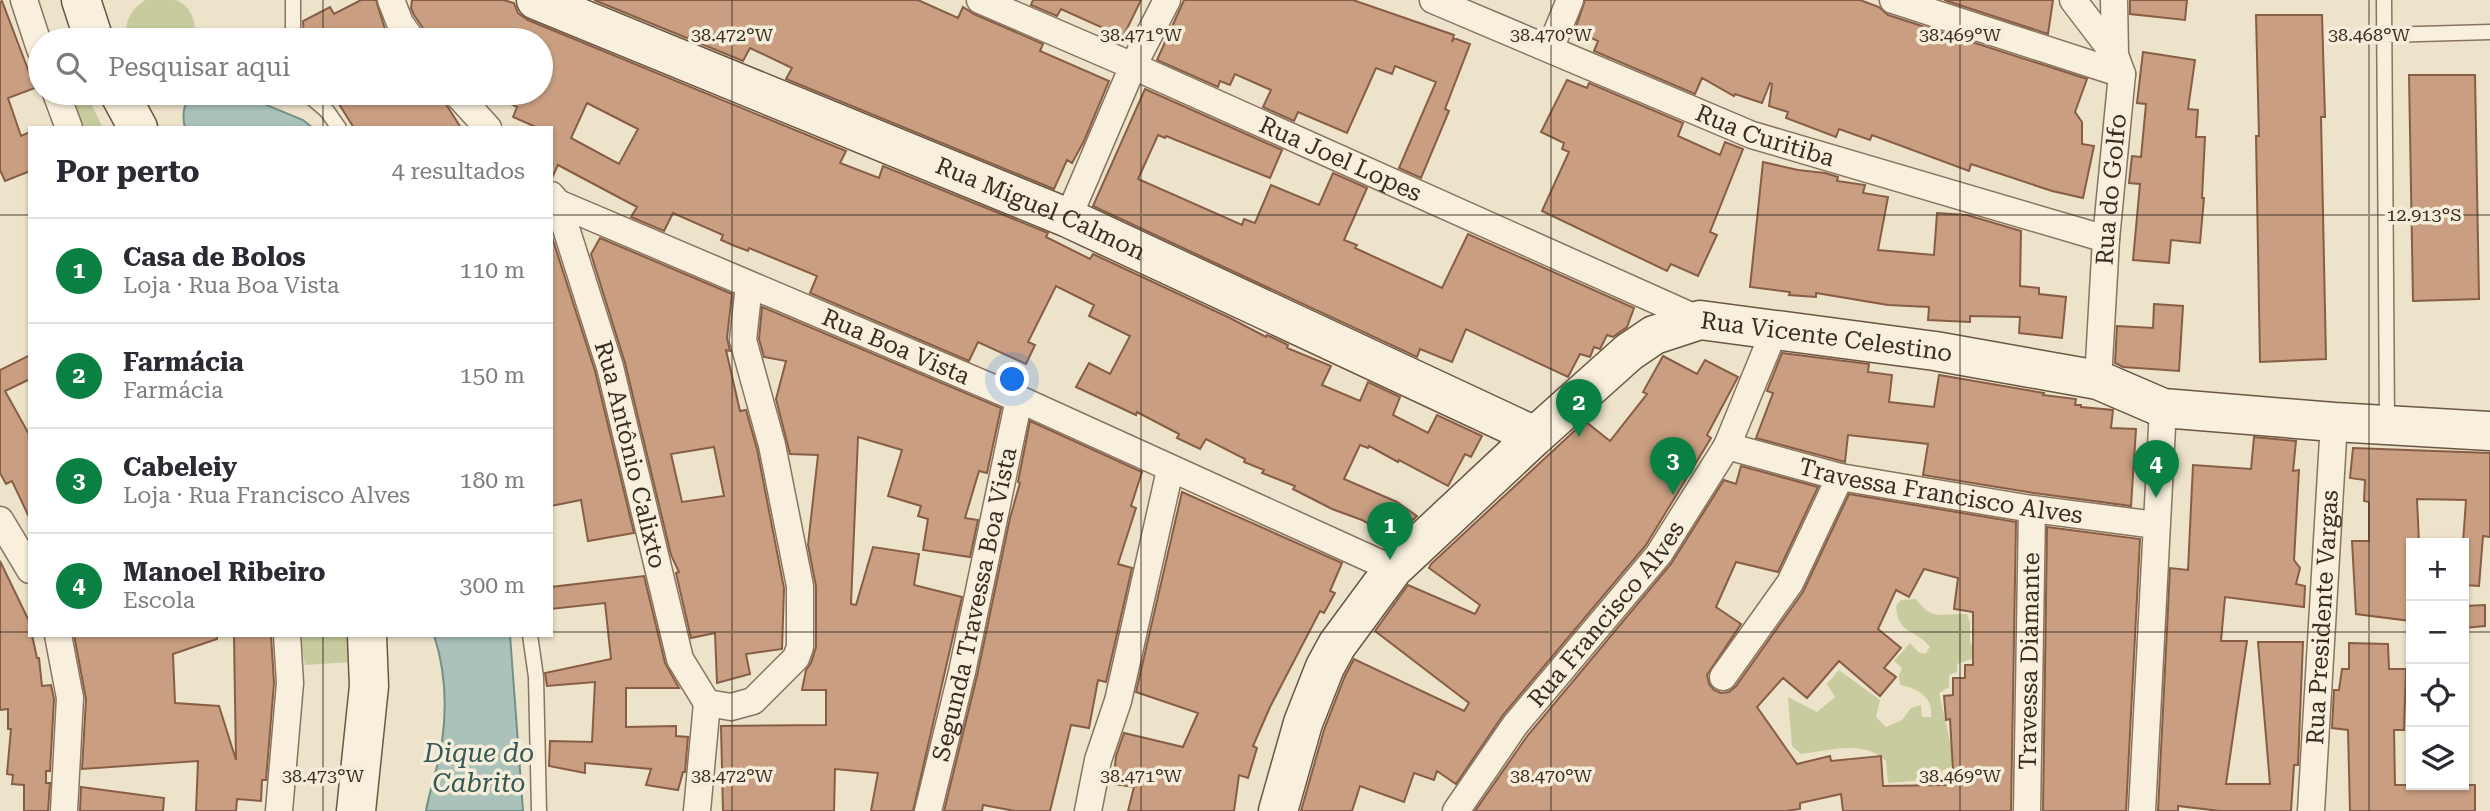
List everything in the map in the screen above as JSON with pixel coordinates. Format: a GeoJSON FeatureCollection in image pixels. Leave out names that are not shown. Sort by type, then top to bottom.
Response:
{"type":"FeatureCollection","features":[{"type":"Feature","properties":{"kind":"street"},"geometry":{"type":"LineString","coordinates":[[24,0],[33,28]]}},
{"type":"Feature","properties":{"kind":"street"},"geometry":{"type":"LineString","coordinates":[[81,0],[90,28]]}},
{"type":"Feature","properties":{"kind":"street"},"geometry":{"type":"LineString","coordinates":[[391,0],[404,28]]}},
{"type":"Feature","properties":{"kind":"street","name":"Rua Miguel Calmon"},"geometry":{"type":"LineString","coordinates":[[537,0],[575,8],[1068,218],[1535,436]]}},
{"type":"Feature","properties":{"kind":"street","name":"Rua Joel Lopes"},"geometry":{"type":"LineString","coordinates":[[980,0],[1700,320]]}},
{"type":"Feature","properties":{"kind":"street"},"geometry":{"type":"LineString","coordinates":[[1068,218],[1133,66],[1167,0]]}},
{"type":"Feature","properties":{"kind":"street","name":"Rua Curitiba"},"geometry":{"type":"LineString","coordinates":[[1433,0],[1752,135],[2106,239]]}},
{"type":"Feature","properties":{"kind":"street"},"geometry":{"type":"LineString","coordinates":[[1550,49],[1570,0]]}},
{"type":"Feature","properties":{"kind":"street"},"geometry":{"type":"LineString","coordinates":[[1893,0],[2118,64]]}},
{"type":"Feature","properties":{"kind":"street"},"geometry":{"type":"LineString","coordinates":[[2073,0],[2118,64]]}},
{"type":"Feature","properties":{"kind":"street","name":"Rua do Golfo"},"geometry":{"type":"LineString","coordinates":[[2098,380],[2118,64],[2114,0]]}},
{"type":"Feature","properties":{"kind":"street"},"geometry":{"type":"LineString","coordinates":[[60,105],[68,126]]}},
{"type":"Feature","properties":{"kind":"street"},"geometry":{"type":"LineString","coordinates":[[126,105],[137,126]]}},
{"type":"Feature","properties":{"kind":"street"},"geometry":{"type":"LineString","coordinates":[[467,105],[486,126]]}},
{"type":"Feature","properties":{"kind":"street","name":"Rua Boa Vista"},"geometry":{"type":"LineString","coordinates":[[555,199],[749,285],[1019,399],[1170,470],[1393,569]]}},
{"type":"Feature","properties":{"kind":"street","name":"Rua Antônio Calixto"},"geometry":{"type":"LineString","coordinates":[[555,199],[610,367],[680,659],[707,703]]}},
{"type":"Feature","properties":{"kind":"street"},"geometry":{"type":"LineString","coordinates":[[696,811],[707,703],[731,708],[753,701],[796,658],[800,646],[800,586],[772,445],[743,340],[749,285]]}},
{"type":"Feature","properties":{"kind":"street","name":"Rua Vicente Celestino"},"geometry":{"type":"LineString","coordinates":[[1278,811],[1303,723],[1325,667],[1337,645],[1393,569],[1535,436],[1642,343],[1668,329],[1700,320],[1935,351],[2098,380],[2163,408],[2387,426],[2490,431]]}},
{"type":"Feature","properties":{"kind":"street","name":"Rua Francisco Alves"},"geometry":{"type":"LineString","coordinates":[[1456,811],[1515,725],[1659,554],[1727,446],[1775,328]]}},
{"type":"Feature","properties":{"kind":"street","name":"Segunda Travessa Boa Vista"},"geometry":{"type":"LineString","coordinates":[[928,811],[962,672],[1019,399]]}},
{"type":"Feature","properties":{"kind":"street"},"geometry":{"type":"LineString","coordinates":[[2142,811],[2163,408]]}},
{"type":"Feature","properties":{"kind":"street","name":"Rua Presidente Vargas"},"geometry":{"type":"LineString","coordinates":[[2311,811],[2334,422]]}},
{"type":"Feature","properties":{"kind":"street","name":"Travessa Francisco Alves"},"geometry":{"type":"LineString","coordinates":[[1727,446],[1840,477],[2032,509],[2157,525]]}},
{"type":"Feature","properties":{"kind":"street"},"geometry":{"type":"LineString","coordinates":[[1088,811],[1098,760],[1118,701],[1170,470]]}},
{"type":"Feature","properties":{"kind":"street"},"geometry":{"type":"LineString","coordinates":[[1723,677],[1790,583],[1840,477]]}},
{"type":"Feature","properties":{"kind":"street","name":"Travessa Diamante"},"geometry":{"type":"LineString","coordinates":[[2027,811],[2032,509]]}},
{"type":"Feature","properties":{"kind":"street"},"geometry":{"type":"LineString","coordinates":[[0,520],[28,567]]}},
{"type":"Feature","properties":{"kind":"street"},"geometry":{"type":"LineString","coordinates":[[58,637],[70,698],[64,811]]}},
{"type":"Feature","properties":{"kind":"street"},"geometry":{"type":"LineString","coordinates":[[279,811],[290,683],[286,637]]}},
{"type":"Feature","properties":{"kind":"street"},"geometry":{"type":"LineString","coordinates":[[356,811],[369,686],[367,637]]}},
{"type":"Feature","properties":{"kind":"lane"},"geometry":{"type":"LineString","coordinates":[[293,0],[293,28]]}},
{"type":"Feature","properties":{"kind":"lane"},"geometry":{"type":"LineString","coordinates":[[2384,0],[2387,426]]}},
{"type":"Feature","properties":{"kind":"lane"},"geometry":{"type":"LineString","coordinates":[[2385,35],[2490,32]]}},
{"type":"Feature","properties":{"kind":"lane"},"geometry":{"type":"LineString","coordinates":[[320,105],[338,126]]}},
{"type":"Feature","properties":{"kind":"lane"},"geometry":{"type":"LineString","coordinates":[[530,637],[536,677],[539,811]]}},
{"type":"Feature","properties":{"kind":"green space"},"geometry":{"type":"Polygon","coordinates":[[[145,0],[175,0],[190,11],[195,28],[126,28],[129,17],[145,0]]]}},
{"type":"Feature","properties":{"kind":"green space"},"geometry":{"type":"Polygon","coordinates":[[[72,105],[92,105],[102,126],[81,126],[72,105]]]}},
{"type":"Feature","properties":{"kind":"green space"},"geometry":{"type":"Polygon","coordinates":[[[1916,599],[1933,614],[1967,614],[1970,623],[1970,643],[1973,646],[1974,658],[1957,664],[1957,672],[1949,675],[1949,687],[1939,693],[1954,759],[1953,766],[1943,770],[1938,779],[1888,783],[1886,761],[1867,750],[1846,748],[1801,754],[1792,746],[1788,697],[1817,712],[1835,697],[1827,684],[1839,670],[1880,700],[1876,717],[1886,727],[1902,720],[1911,708],[1921,705],[1922,717],[1931,717],[1927,699],[1912,688],[1900,685],[1899,675],[1902,668],[1894,661],[1910,643],[1918,652],[1925,654],[1930,647],[1900,623],[1896,606],[1901,600],[1916,599]]]}},
{"type":"Feature","properties":{"kind":"green space"},"geometry":{"type":"Polygon","coordinates":[[[299,637],[347,637],[351,662],[305,665],[299,637]]]}},
{"type":"Feature","properties":{"kind":"water"},"geometry":{"type":"Polygon","coordinates":[[[186,105],[267,105],[303,120],[310,126],[185,126],[186,105]]]}},
{"type":"Feature","properties":{"kind":"water","name":"Dique do Cabrito"},"geometry":{"type":"Polygon","coordinates":[[[435,637],[510,637],[523,811],[426,811],[444,729],[444,688],[435,637]]]}},
{"type":"Feature","properties":{"kind":"building"},"geometry":{"type":"Polygon","coordinates":[[[361,0],[376,0],[385,28],[303,28],[303,21],[330,7],[334,14],[361,0]]]}},
{"type":"Feature","properties":{"kind":"building"},"geometry":{"type":"Polygon","coordinates":[[[412,0],[503,0],[514,3],[518,13],[528,20],[547,28],[423,28],[414,15],[412,0]]]}},
{"type":"Feature","properties":{"kind":"building"},"geometry":{"type":"Polygon","coordinates":[[[594,0],[918,0],[958,18],[963,7],[1043,44],[1040,51],[1109,81],[1084,141],[1072,163],[1067,160],[1054,189],[786,79],[792,68],[750,48],[743,61],[594,0]]]}},
{"type":"Feature","properties":{"kind":"building"},"geometry":{"type":"Polygon","coordinates":[[[1033,0],[1141,0],[1123,37],[1061,9],[1057,16],[1031,5],[1033,0]]]}},
{"type":"Feature","properties":{"kind":"building"},"geometry":{"type":"Polygon","coordinates":[[[1184,0],[1353,0],[1454,35],[1452,42],[1454,38],[1470,44],[1445,109],[1449,111],[1421,178],[1399,168],[1436,82],[1395,66],[1392,74],[1376,68],[1347,133],[1298,112],[1294,121],[1263,107],[1271,90],[1235,74],[1230,85],[1220,81],[1218,87],[1157,60],[1184,0]]]}},
{"type":"Feature","properties":{"kind":"building"},"geometry":{"type":"Polygon","coordinates":[[[1585,0],[1860,0],[1879,7],[1888,15],[2087,79],[2075,112],[2082,122],[2082,144],[2094,146],[2083,198],[2052,191],[1971,164],[1969,171],[1872,135],[1870,140],[1839,129],[1836,137],[1786,118],[1788,112],[1769,106],[1770,83],[1762,103],[1735,94],[1734,96],[1702,78],[1695,94],[1594,51],[1598,41],[1575,30],[1585,0]]]}},
{"type":"Feature","properties":{"kind":"building"},"geometry":{"type":"Polygon","coordinates":[[[1944,0],[2053,0],[2048,34],[1944,0]]]}},
{"type":"Feature","properties":{"kind":"building"},"geometry":{"type":"Polygon","coordinates":[[[2130,0],[2187,0],[2185,20],[2130,14],[2130,0]]]}},
{"type":"Feature","properties":{"kind":"building"},"geometry":{"type":"Polygon","coordinates":[[[2,1],[28,70],[28,91],[8,98],[21,136],[28,133],[28,172],[5,181],[0,170],[2,1]]]}},
{"type":"Feature","properties":{"kind":"building"},"geometry":{"type":"Polygon","coordinates":[[[2256,15],[2322,15],[2325,117],[2321,117],[2326,359],[2260,362],[2256,15]]]}},
{"type":"Feature","properties":{"kind":"building"},"geometry":{"type":"Polygon","coordinates":[[[553,30],[846,151],[840,163],[879,178],[883,166],[1048,233],[1046,237],[1090,259],[1093,254],[1288,345],[1287,348],[1331,366],[1322,385],[1360,401],[1368,382],[1400,397],[1393,415],[1428,433],[1437,415],[1482,436],[1471,457],[1465,454],[1448,486],[1369,446],[1360,445],[1344,479],[1397,502],[1417,516],[1393,539],[1362,520],[1332,509],[1293,489],[1295,486],[1262,473],[1264,470],[1244,462],[1245,459],[1206,439],[1200,449],[1177,438],[1179,434],[1137,412],[1136,415],[1076,387],[1089,363],[1110,374],[1130,336],[1089,316],[1094,305],[1056,286],[1028,342],[1035,345],[1026,364],[978,342],[969,361],[810,293],[817,276],[749,248],[748,251],[721,240],[723,235],[673,213],[664,231],[631,217],[637,207],[558,165],[553,176],[553,126],[533,126],[513,117],[517,107],[513,105],[553,105],[553,30]],[[587,103],[571,138],[619,164],[638,129],[587,103]]]}},
{"type":"Feature","properties":{"kind":"building"},"geometry":{"type":"Polygon","coordinates":[[[2143,52],[2195,60],[2188,109],[2198,110],[2196,137],[2205,137],[2200,243],[2171,240],[2169,263],[2133,260],[2140,184],[2129,183],[2132,156],[2141,157],[2146,104],[2137,103],[2143,52]]]}},
{"type":"Feature","properties":{"kind":"building"},"geometry":{"type":"Polygon","coordinates":[[[2409,75],[2475,75],[2479,299],[2413,301],[2409,75]]]}},
{"type":"Feature","properties":{"kind":"building"},"geometry":{"type":"Polygon","coordinates":[[[1567,80],[1587,88],[1589,83],[1683,123],[1678,136],[1720,155],[1725,142],[1743,149],[1710,232],[1717,235],[1698,276],[1671,264],[1667,271],[1542,211],[1569,152],[1562,149],[1564,143],[1541,132],[1567,80]]]}},
{"type":"Feature","properties":{"kind":"building"},"geometry":{"type":"Polygon","coordinates":[[[1145,89],[1282,150],[1270,178],[1158,135],[1138,179],[1242,225],[1244,219],[1255,223],[1271,185],[1319,205],[1333,173],[1367,188],[1344,240],[1357,245],[1355,248],[1442,288],[1468,234],[1634,308],[1627,327],[1613,337],[1607,335],[1600,349],[1594,347],[1590,357],[1580,354],[1568,377],[1466,329],[1452,362],[1420,349],[1417,357],[1093,206],[1145,89]]]}},
{"type":"Feature","properties":{"kind":"building"},"geometry":{"type":"Polygon","coordinates":[[[340,105],[447,105],[460,126],[353,126],[340,105]]]}},
{"type":"Feature","properties":{"kind":"building"},"geometry":{"type":"Polygon","coordinates":[[[1763,162],[1825,173],[1838,177],[1837,181],[1865,185],[1863,193],[1888,197],[1878,250],[1934,255],[1937,213],[1967,215],[2021,231],[2020,286],[2039,288],[2039,294],[2066,297],[2062,338],[2019,333],[2020,317],[1970,316],[1970,322],[1928,320],[1929,307],[1888,305],[1816,293],[1816,297],[1789,295],[1790,292],[1750,287],[1763,162]]]}},
{"type":"Feature","properties":{"kind":"building"},"geometry":{"type":"Polygon","coordinates":[[[600,238],[732,294],[727,338],[730,351],[726,350],[740,411],[746,410],[757,449],[784,588],[782,649],[746,654],[750,674],[717,683],[715,633],[691,638],[676,573],[679,572],[671,555],[625,363],[591,254],[600,238]],[[714,447],[671,454],[682,502],[724,496],[714,447]]]}},
{"type":"Feature","properties":{"kind":"building"},"geometry":{"type":"Polygon","coordinates":[[[553,240],[595,371],[634,533],[588,541],[581,500],[553,506],[553,240]]]}},
{"type":"Feature","properties":{"kind":"building"},"geometry":{"type":"Polygon","coordinates":[[[2154,304],[2183,306],[2179,371],[2123,367],[2115,363],[2117,326],[2153,328],[2154,304]]]}},
{"type":"Feature","properties":{"kind":"building"},"geometry":{"type":"Polygon","coordinates":[[[762,307],[1001,408],[987,473],[979,471],[965,518],[978,520],[970,557],[923,550],[928,519],[918,516],[921,506],[888,496],[902,450],[858,437],[851,604],[856,605],[873,547],[919,554],[914,585],[962,597],[913,811],[871,811],[878,773],[835,769],[834,811],[723,811],[721,726],[826,725],[826,690],[802,690],[806,670],[816,647],[816,586],[808,545],[818,455],[790,454],[776,399],[786,361],[764,357],[759,339],[762,307]]]}},
{"type":"Feature","properties":{"kind":"building"},"geometry":{"type":"Polygon","coordinates":[[[1782,353],[1869,364],[1868,372],[1892,375],[1889,402],[1934,407],[1939,375],[2076,399],[2075,405],[2081,407],[2113,410],[2111,428],[2136,429],[2131,506],[1923,475],[1928,444],[1848,435],[1845,462],[1756,438],[1773,393],[1767,391],[1782,353]]]}},
{"type":"Feature","properties":{"kind":"building"},"geometry":{"type":"Polygon","coordinates":[[[28,356],[28,380],[5,391],[28,432],[28,515],[12,481],[6,484],[0,473],[0,370],[28,356]]]}},
{"type":"Feature","properties":{"kind":"building"},"geometry":{"type":"Polygon","coordinates":[[[1663,356],[1697,374],[1705,360],[1738,377],[1707,435],[1711,438],[1646,545],[1503,715],[1456,784],[1437,771],[1434,780],[1414,773],[1404,802],[1360,786],[1352,811],[1301,811],[1324,730],[1354,659],[1464,711],[1469,703],[1375,631],[1408,585],[1475,614],[1480,605],[1429,568],[1431,564],[1585,421],[1610,441],[1647,394],[1643,392],[1663,356]]]}},
{"type":"Feature","properties":{"kind":"building"},"geometry":{"type":"Polygon","coordinates":[[[1030,421],[1142,472],[1131,506],[1136,508],[1118,564],[1132,568],[1106,682],[1098,680],[1089,728],[1071,725],[1050,811],[1015,811],[983,805],[982,811],[944,811],[1020,483],[1018,482],[1030,421]]]}},
{"type":"Feature","properties":{"kind":"building"},"geometry":{"type":"Polygon","coordinates":[[[2254,437],[2296,441],[2293,471],[2299,470],[2294,560],[2300,568],[2296,584],[2305,586],[2304,607],[2225,597],[2221,641],[2247,641],[2226,784],[2270,784],[2258,642],[2303,642],[2298,765],[2294,765],[2291,811],[2220,811],[2178,806],[2178,811],[2158,811],[2170,568],[2188,570],[2193,465],[2251,469],[2254,437]]]}},
{"type":"Feature","properties":{"kind":"building"},"geometry":{"type":"Polygon","coordinates":[[[2353,448],[2490,453],[2490,537],[2483,536],[2479,586],[2469,585],[2469,538],[2463,538],[2466,500],[2417,499],[2419,538],[2406,538],[2406,620],[2356,614],[2352,541],[2369,541],[2369,502],[2364,501],[2365,480],[2350,478],[2353,448]]]}},
{"type":"Feature","properties":{"kind":"building"},"geometry":{"type":"Polygon","coordinates":[[[1741,466],[1818,487],[1778,572],[1736,562],[1716,607],[1741,624],[1707,675],[1709,684],[1721,693],[1729,692],[1736,686],[1803,592],[1849,494],[2016,522],[2011,811],[1843,811],[1841,794],[1800,803],[1800,809],[1786,811],[1475,811],[1528,735],[1671,564],[1724,480],[1736,484],[1741,466]],[[1924,569],[1909,597],[1896,590],[1878,629],[1901,648],[1884,668],[1896,677],[1880,696],[1839,661],[1807,698],[1783,678],[1757,707],[1797,764],[1830,756],[1831,761],[1881,756],[1883,786],[1948,785],[1948,770],[1953,770],[1950,719],[1946,720],[1944,696],[1953,695],[1953,678],[1965,678],[1965,665],[1973,665],[1973,612],[1954,609],[1958,578],[1924,569]]]}},
{"type":"Feature","properties":{"kind":"building"},"geometry":{"type":"Polygon","coordinates":[[[1182,492],[1342,563],[1330,591],[1335,593],[1324,613],[1320,611],[1270,707],[1253,746],[1257,748],[1248,778],[1239,775],[1234,811],[1128,811],[1134,787],[1113,784],[1116,756],[1124,733],[1183,747],[1198,713],[1136,692],[1182,492]]]}},
{"type":"Feature","properties":{"kind":"building"},"geometry":{"type":"Polygon","coordinates":[[[2047,527],[2140,539],[2126,811],[2043,811],[2047,527]]]}},
{"type":"Feature","properties":{"kind":"building"},"geometry":{"type":"Polygon","coordinates":[[[0,561],[28,619],[28,637],[32,637],[39,658],[42,686],[51,685],[54,699],[50,771],[46,771],[46,783],[50,783],[48,811],[24,811],[24,785],[12,784],[13,775],[7,774],[11,729],[8,729],[8,709],[0,710],[0,561]]]}},
{"type":"Feature","properties":{"kind":"building"},"geometry":{"type":"Polygon","coordinates":[[[644,576],[665,663],[679,688],[626,688],[626,727],[676,726],[676,736],[688,737],[685,772],[678,790],[646,785],[651,769],[585,763],[585,773],[549,766],[550,741],[592,742],[595,682],[547,686],[545,673],[611,659],[605,603],[553,609],[553,587],[644,576]]]}},
{"type":"Feature","properties":{"kind":"building"},"geometry":{"type":"Polygon","coordinates":[[[2485,605],[2485,626],[2469,628],[2469,606],[2485,605]]]}},
{"type":"Feature","properties":{"kind":"building"},"geometry":{"type":"Polygon","coordinates":[[[74,637],[217,637],[173,654],[175,703],[219,706],[236,760],[234,637],[271,637],[274,683],[266,780],[262,780],[261,801],[237,799],[236,811],[196,811],[198,761],[82,769],[86,699],[74,637]]]}},
{"type":"Feature","properties":{"kind":"building"},"geometry":{"type":"Polygon","coordinates":[[[2349,643],[2388,644],[2389,669],[2406,669],[2404,730],[2394,730],[2395,785],[2406,785],[2406,790],[2469,790],[2469,785],[2475,785],[2475,811],[2350,811],[2348,730],[2332,728],[2334,690],[2339,690],[2342,669],[2349,669],[2349,643]]]}},
{"type":"Feature","properties":{"kind":"building"},"geometry":{"type":"Polygon","coordinates":[[[81,787],[164,798],[163,811],[80,811],[81,787]]]}},
{"type":"Feature","properties":{"kind":"place","name":"Farmácia"},"geometry":{"type":"Point","coordinates":[1579,437]}},
{"type":"Feature","properties":{"kind":"place","name":"Cabeleiy"},"geometry":{"type":"Point","coordinates":[1673,495]}},
{"type":"Feature","properties":{"kind":"place","name":"Manoel Ribeiro"},"geometry":{"type":"Point","coordinates":[2156,498]}},
{"type":"Feature","properties":{"kind":"place","name":"Casa de Bolos"},"geometry":{"type":"Point","coordinates":[1390,560]}}]}
